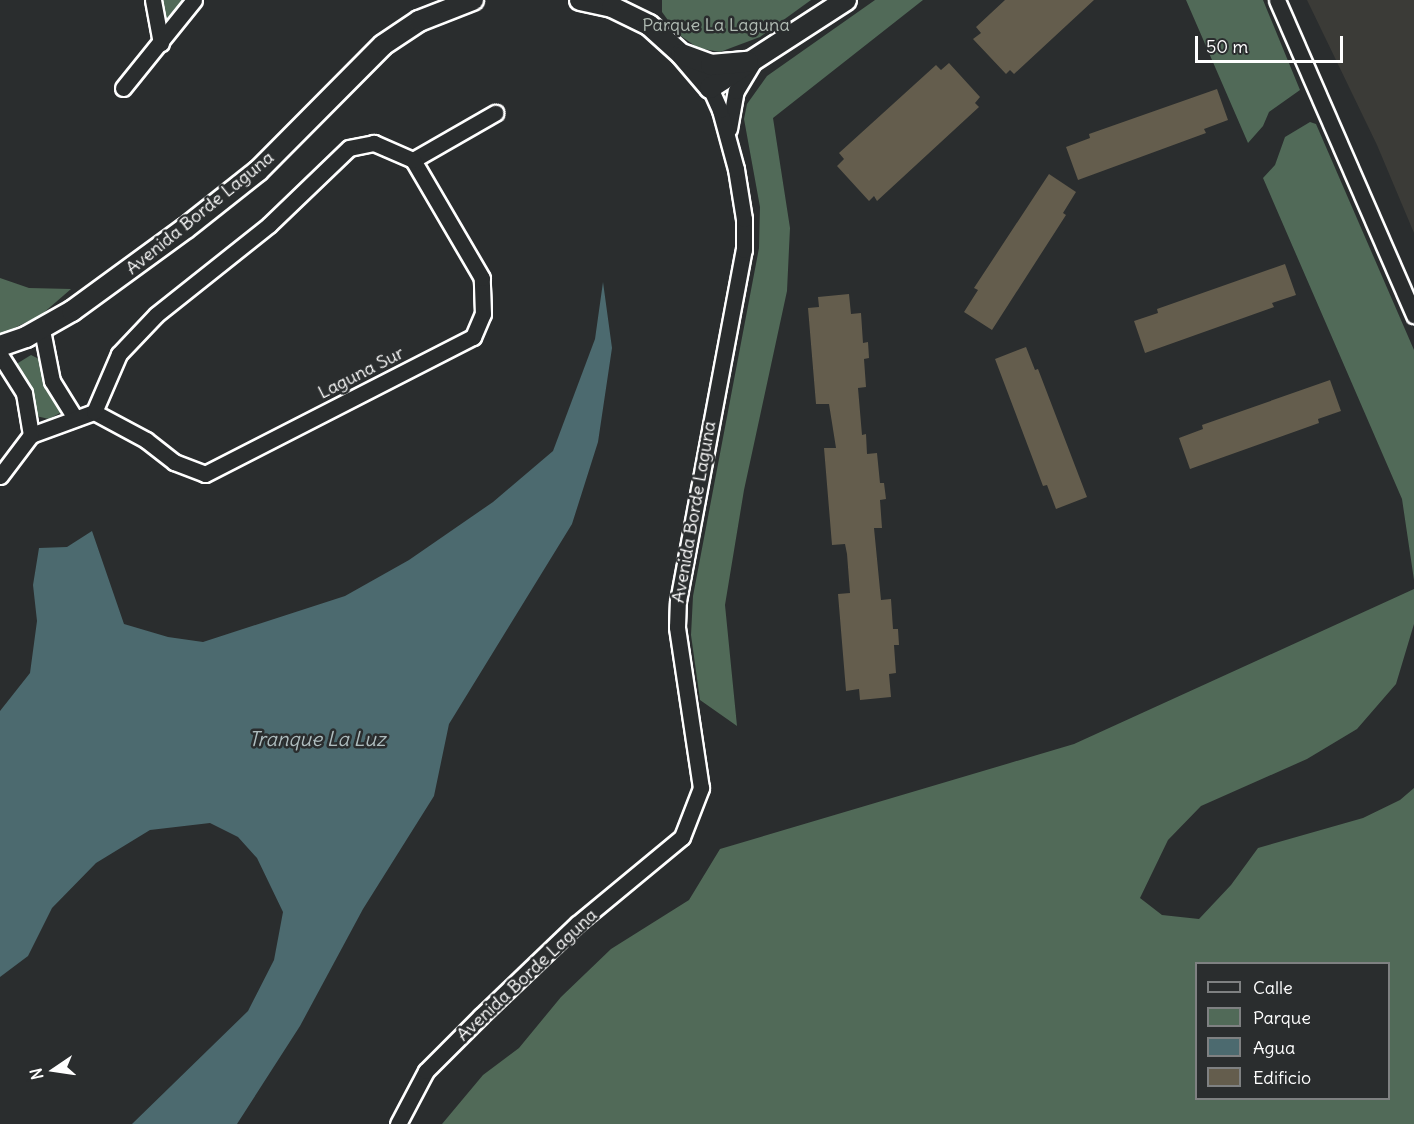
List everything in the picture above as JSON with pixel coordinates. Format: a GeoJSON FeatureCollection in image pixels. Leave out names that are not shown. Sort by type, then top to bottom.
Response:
{"type":"FeatureCollection","features":[{"type":"Feature","properties":{"kind":"street"},"geometry":{"type":"LineString","coordinates":[[153,0],[161,43]]}},
{"type":"Feature","properties":{"kind":"street"},"geometry":{"type":"LineString","coordinates":[[123,88],[194,0]]}},
{"type":"Feature","properties":{"kind":"street","name":"Avenida Borde Laguna"},"geometry":{"type":"LineString","coordinates":[[0,346],[42,330],[131,269],[258,171],[383,45],[419,21],[472,0]]}},
{"type":"Feature","properties":{"kind":"street","name":"Avenida Borde Laguna"},"geometry":{"type":"LineString","coordinates":[[398,1124],[426,1071],[577,924],[682,837],[701,788],[677,627],[678,601],[744,250],[744,219],[728,138],[710,88],[681,54],[635,8],[580,0]]}},
{"type":"Feature","properties":{"kind":"street"},"geometry":{"type":"LineString","coordinates":[[710,88],[754,62],[846,0]]}},
{"type":"Feature","properties":{"kind":"street"},"geometry":{"type":"LineString","coordinates":[[1276,0],[1414,315]]}},
{"type":"Feature","properties":{"kind":"street"},"geometry":{"type":"LineString","coordinates":[[681,54],[711,65],[754,62]]}},
{"type":"Feature","properties":{"kind":"street"},"geometry":{"type":"LineString","coordinates":[[728,138],[736,91],[754,62]]}},
{"type":"Feature","properties":{"kind":"street"},"geometry":{"type":"LineString","coordinates":[[0,476],[31,435],[94,412],[119,354],[156,315],[269,225],[349,148],[374,143],[413,160],[495,113]]}},
{"type":"Feature","properties":{"kind":"street","name":"Laguna Sur"},"geometry":{"type":"LineString","coordinates":[[94,412],[146,440],[174,462],[205,474],[473,337],[483,314],[482,278],[413,160]]}},
{"type":"Feature","properties":{"kind":"street"},"geometry":{"type":"LineString","coordinates":[[42,330],[52,381],[75,418]]}},
{"type":"Feature","properties":{"kind":"street"},"geometry":{"type":"LineString","coordinates":[[0,355],[24,393],[31,435]]}},
{"type":"Feature","properties":{"kind":"shaded area"},"geometry":{"type":"Polygon","coordinates":[[[1307,0],[1414,0],[1414,233],[1377,145],[1307,0]]]}},
{"type":"Feature","properties":{"kind":"green space"},"geometry":{"type":"Polygon","coordinates":[[[160,0],[183,0],[164,22],[160,0]]]}},
{"type":"Feature","properties":{"kind":"green space","name":"Parque La Laguna"},"geometry":{"type":"Polygon","coordinates":[[[662,0],[811,0],[760,37],[720,52],[698,48],[678,34],[662,12],[662,0]]]}},
{"type":"Feature","properties":{"kind":"green space"},"geometry":{"type":"Polygon","coordinates":[[[875,0],[923,0],[773,118],[790,228],[787,291],[744,490],[725,605],[737,726],[700,700],[691,635],[693,596],[759,248],[760,207],[744,119],[747,104],[767,76],[875,0]]]}},
{"type":"Feature","properties":{"kind":"green space"},"geometry":{"type":"Polygon","coordinates":[[[1186,0],[1263,0],[1300,90],[1269,112],[1263,126],[1248,143],[1186,0]]]}},
{"type":"Feature","properties":{"kind":"green space"},"geometry":{"type":"Polygon","coordinates":[[[1310,122],[1316,124],[1414,350],[1414,580],[1402,499],[1263,178],[1275,165],[1285,137],[1310,122]]]}},
{"type":"Feature","properties":{"kind":"green space"},"geometry":{"type":"Polygon","coordinates":[[[0,278],[29,288],[71,289],[41,315],[0,335],[0,278]]]}},
{"type":"Feature","properties":{"kind":"green space"},"geometry":{"type":"Polygon","coordinates":[[[31,355],[41,360],[60,406],[60,413],[49,419],[36,416],[17,369],[18,363],[31,355]]]}},
{"type":"Feature","properties":{"kind":"green space"},"geometry":{"type":"Polygon","coordinates":[[[1414,589],[1414,624],[1396,684],[1357,729],[1307,759],[1201,806],[1168,840],[1140,898],[1162,915],[1199,919],[1231,885],[1258,848],[1363,818],[1400,800],[1414,788],[1414,1124],[442,1124],[483,1075],[519,1048],[561,997],[611,949],[689,900],[720,849],[1074,744],[1414,589]]]}},
{"type":"Feature","properties":{"kind":"water","name":"Tranque La Luz"},"geometry":{"type":"Polygon","coordinates":[[[603,282],[612,348],[598,442],[572,524],[449,724],[434,796],[363,909],[300,1026],[237,1124],[132,1124],[248,1011],[274,960],[283,912],[257,858],[238,837],[210,823],[150,830],[96,863],[52,908],[28,956],[0,977],[0,711],[30,673],[37,621],[33,585],[39,548],[67,547],[92,531],[124,624],[168,637],[203,642],[345,596],[409,560],[493,502],[553,451],[595,339],[603,282]]]}},
{"type":"Feature","properties":{"kind":"building"},"geometry":{"type":"Polygon","coordinates":[[[1005,0],[1094,0],[1014,74],[1010,70],[1006,74],[973,39],[981,33],[976,27],[1005,0]]]}},
{"type":"Feature","properties":{"kind":"building"},"geometry":{"type":"Polygon","coordinates":[[[949,63],[980,97],[975,103],[979,107],[877,201],[874,196],[869,201],[837,166],[844,159],[839,153],[936,65],[941,70],[949,63]]]}},
{"type":"Feature","properties":{"kind":"building"},"geometry":{"type":"Polygon","coordinates":[[[1217,89],[1228,120],[1204,129],[1206,133],[1078,180],[1066,147],[1090,138],[1089,134],[1217,89]]]}},
{"type":"Feature","properties":{"kind":"building"},"geometry":{"type":"Polygon","coordinates":[[[1049,174],[1076,192],[1063,213],[1066,215],[992,330],[964,312],[978,290],[974,288],[1049,174]]]}},
{"type":"Feature","properties":{"kind":"building"},"geometry":{"type":"Polygon","coordinates":[[[1285,264],[1296,295],[1272,303],[1274,307],[1145,353],[1134,321],[1158,313],[1157,309],[1285,264]]]}},
{"type":"Feature","properties":{"kind":"building"},"geometry":{"type":"Polygon","coordinates":[[[849,294],[851,314],[861,313],[863,343],[868,342],[869,358],[864,359],[866,387],[858,388],[862,435],[866,434],[867,454],[877,453],[880,483],[884,483],[886,499],[880,500],[882,528],[874,528],[881,600],[891,599],[893,629],[898,629],[899,645],[894,645],[896,673],[889,674],[891,697],[860,700],[859,689],[846,691],[838,594],[850,593],[847,554],[845,544],[832,545],[824,448],[836,448],[829,404],[816,404],[808,308],[819,307],[818,297],[849,294]]]}},
{"type":"Feature","properties":{"kind":"building"},"geometry":{"type":"Polygon","coordinates":[[[1026,347],[1035,370],[1038,369],[1087,497],[1056,509],[1047,485],[1043,486],[995,359],[1026,347]]]}},
{"type":"Feature","properties":{"kind":"building"},"geometry":{"type":"Polygon","coordinates":[[[1330,380],[1341,411],[1318,419],[1319,423],[1190,469],[1179,438],[1203,429],[1202,425],[1330,380]]]}}]}
